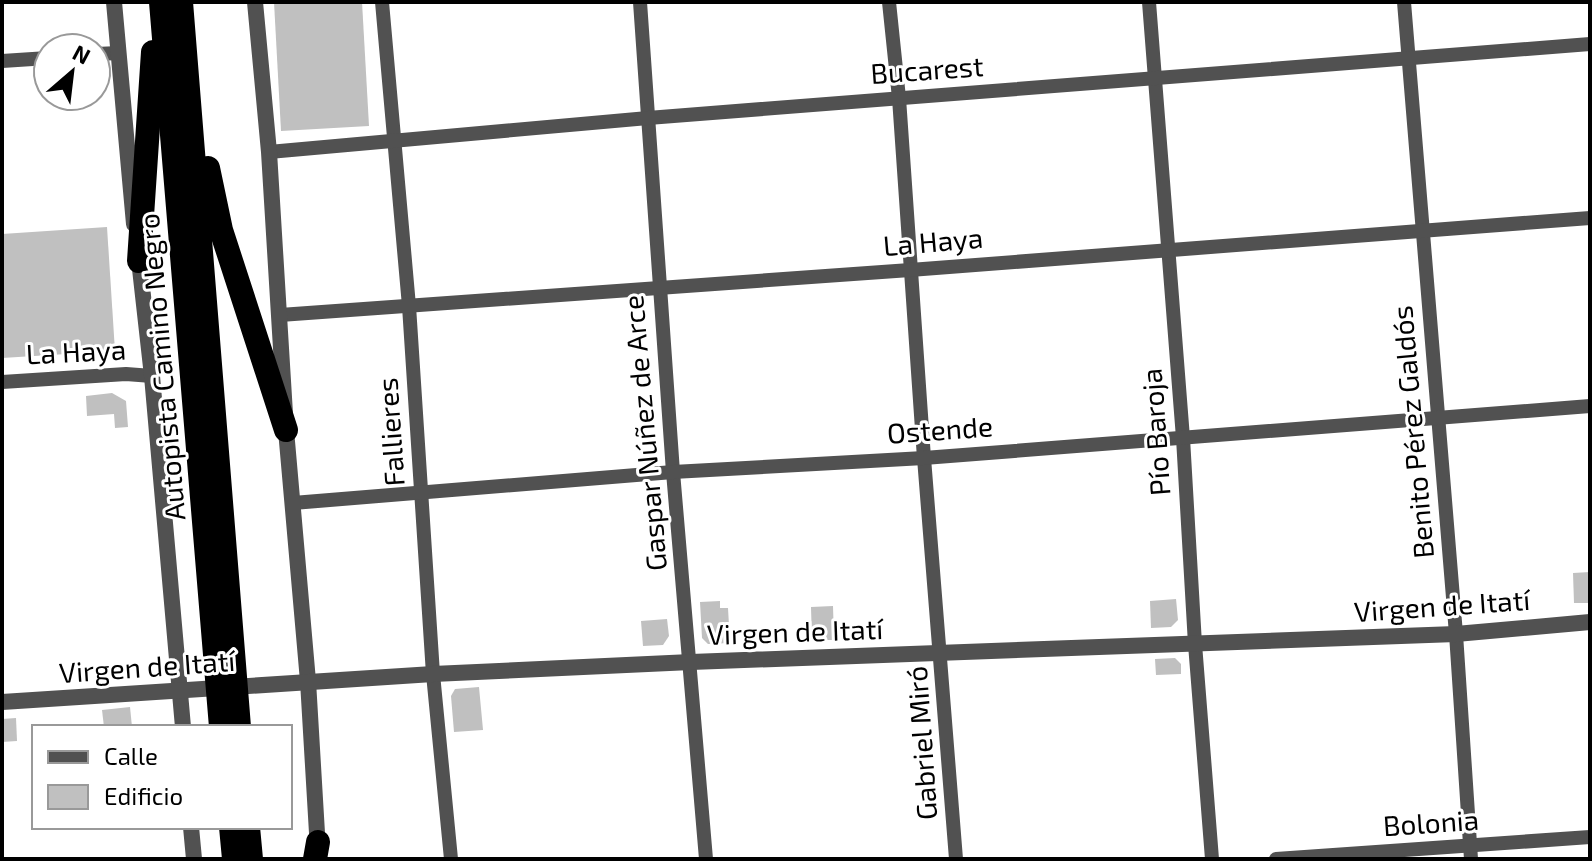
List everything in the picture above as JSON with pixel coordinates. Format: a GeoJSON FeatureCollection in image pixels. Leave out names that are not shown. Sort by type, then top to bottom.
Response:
{"type":"FeatureCollection","features":[{"type":"Feature","properties":{"kind":"highway"},"geometry":{"type":"LineString","coordinates":[[139,261],[151,99],[153,2]]}},
{"type":"Feature","properties":{"kind":"highway","name":"Autopista Camino Negro"},"geometry":{"type":"LineString","coordinates":[[161,2],[224,640]]}},
{"type":"Feature","properties":{"kind":"highway"},"geometry":{"type":"LineString","coordinates":[[182,10],[221,230],[286,430]]}},
{"type":"Feature","properties":{"kind":"highway","name":"Autopista Camino Negro"},"geometry":{"type":"LineString","coordinates":[[182,10],[229,722]]}},
{"type":"Feature","properties":{"kind":"highway"},"geometry":{"type":"LineString","coordinates":[[231,829],[234,859]]}},
{"type":"Feature","properties":{"kind":"highway"},"geometry":{"type":"LineString","coordinates":[[248,829],[251,859]]}},
{"type":"Feature","properties":{"kind":"street"},"geometry":{"type":"LineString","coordinates":[[114,2],[129,186],[152,376],[183,725]]}},
{"type":"Feature","properties":{"kind":"street"},"geometry":{"type":"LineString","coordinates":[[255,2],[269,152],[286,430],[308,681],[317,853]]}},
{"type":"Feature","properties":{"kind":"street","name":"Fallieres"},"geometry":{"type":"LineString","coordinates":[[382,2],[409,306],[433,674],[451,859]]}},
{"type":"Feature","properties":{"kind":"street","name":"Gaspar Núñez de Arce"},"geometry":{"type":"LineString","coordinates":[[640,2],[673,472],[706,859]]}},
{"type":"Feature","properties":{"kind":"street","name":"Gabriel Miró"},"geometry":{"type":"LineString","coordinates":[[889,2],[899,98],[956,859]]}},
{"type":"Feature","properties":{"kind":"street","name":"Pío Baroja"},"geometry":{"type":"LineString","coordinates":[[1149,2],[1212,859]]}},
{"type":"Feature","properties":{"kind":"street","name":"Benito Pérez Galdós"},"geometry":{"type":"LineString","coordinates":[[1404,2],[1456,634],[1470,853]]}},
{"type":"Feature","properties":{"kind":"street","name":"Bucarest"},"geometry":{"type":"LineString","coordinates":[[269,152],[648,118],[1590,44]]}},
{"type":"Feature","properties":{"kind":"street"},"geometry":{"type":"LineString","coordinates":[[112,53],[119,53]]}},
{"type":"Feature","properties":{"kind":"street"},"geometry":{"type":"LineString","coordinates":[[2,61],[32,59]]}},
{"type":"Feature","properties":{"kind":"street","name":"La Haya"},"geometry":{"type":"LineString","coordinates":[[280,315],[1590,218]]}},
{"type":"Feature","properties":{"kind":"street","name":"La Haya"},"geometry":{"type":"LineString","coordinates":[[2,382],[126,374],[152,376]]}},
{"type":"Feature","properties":{"kind":"street","name":"Ostende"},"geometry":{"type":"LineString","coordinates":[[293,503],[673,472],[924,458],[1590,406]]}},
{"type":"Feature","properties":{"kind":"street","name":"Virgen de Itatí"},"geometry":{"type":"LineString","coordinates":[[2,702],[433,674],[1456,634],[1590,622]]}},
{"type":"Feature","properties":{"kind":"street"},"geometry":{"type":"LineString","coordinates":[[191,829],[194,859]]}},
{"type":"Feature","properties":{"kind":"street","name":"Bolonia"},"geometry":{"type":"LineString","coordinates":[[1276,859],[1470,853],[1590,837]]}},
{"type":"Feature","properties":{"kind":"building"},"geometry":{"type":"Polygon","coordinates":[[[274,2],[362,2],[369,126],[281,131],[274,2]]]}},
{"type":"Feature","properties":{"kind":"building"},"geometry":{"type":"Polygon","coordinates":[[[107,227],[115,351],[2,358],[2,234],[107,227]]]}},
{"type":"Feature","properties":{"kind":"building"},"geometry":{"type":"Polygon","coordinates":[[[112,393],[126,401],[128,427],[115,428],[114,414],[87,416],[86,396],[112,393]]]}},
{"type":"Feature","properties":{"kind":"building"},"geometry":{"type":"Polygon","coordinates":[[[1590,572],[1590,603],[1574,603],[1573,573],[1590,572]]]}},
{"type":"Feature","properties":{"kind":"building"},"geometry":{"type":"Polygon","coordinates":[[[1176,599],[1178,620],[1171,627],[1151,628],[1150,601],[1176,599]]]}},
{"type":"Feature","properties":{"kind":"building"},"geometry":{"type":"Polygon","coordinates":[[[720,601],[720,608],[728,608],[730,643],[708,644],[702,638],[700,602],[720,601]]]}},
{"type":"Feature","properties":{"kind":"building"},"geometry":{"type":"Polygon","coordinates":[[[833,606],[834,640],[812,640],[811,607],[833,606]]]}},
{"type":"Feature","properties":{"kind":"building"},"geometry":{"type":"Polygon","coordinates":[[[667,619],[669,636],[663,645],[643,646],[641,621],[667,619]]]}},
{"type":"Feature","properties":{"kind":"building"},"geometry":{"type":"Polygon","coordinates":[[[1175,658],[1181,664],[1181,674],[1156,675],[1155,659],[1175,658]]]}},
{"type":"Feature","properties":{"kind":"building"},"geometry":{"type":"Polygon","coordinates":[[[479,687],[483,730],[454,732],[451,696],[455,689],[479,687]]]}},
{"type":"Feature","properties":{"kind":"building"},"geometry":{"type":"Polygon","coordinates":[[[130,707],[132,725],[104,725],[102,710],[130,707]]]}},
{"type":"Feature","properties":{"kind":"building"},"geometry":{"type":"Polygon","coordinates":[[[16,718],[17,741],[2,742],[2,719],[16,718]]]}}]}
